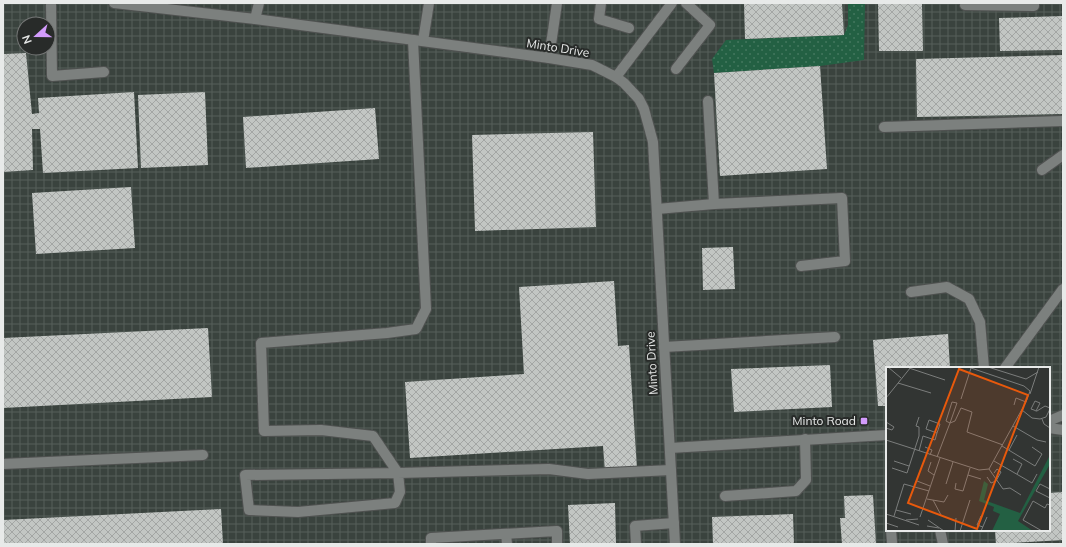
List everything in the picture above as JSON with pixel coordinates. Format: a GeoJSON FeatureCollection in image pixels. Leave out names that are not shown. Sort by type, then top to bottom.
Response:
{"type":"FeatureCollection","features":[{"type":"Feature","properties":{"kind":"street"},"geometry":{"type":"LineString","coordinates":[[51,3],[52,76],[104,72]]}},
{"type":"Feature","properties":{"kind":"street","name":"Minto Drive"},"geometry":{"type":"LineString","coordinates":[[115,3],[255,19],[549,58],[592,66],[616,77],[632,90],[644,109],[653,142],[675,544]]}},
{"type":"Feature","properties":{"kind":"street"},"geometry":{"type":"LineString","coordinates":[[255,19],[259,3]]}},
{"type":"Feature","properties":{"kind":"street"},"geometry":{"type":"LineString","coordinates":[[429,3],[418,41],[426,309],[416,329],[388,333],[261,343],[264,431],[321,430],[373,436],[398,473],[400,492],[395,503],[298,512],[249,510],[245,475],[398,473],[549,469],[588,474],[671,470]]}},
{"type":"Feature","properties":{"kind":"street"},"geometry":{"type":"LineString","coordinates":[[549,58],[557,3]]}},
{"type":"Feature","properties":{"kind":"street"},"geometry":{"type":"LineString","coordinates":[[601,3],[599,19],[630,28]]}},
{"type":"Feature","properties":{"kind":"street"},"geometry":{"type":"LineString","coordinates":[[616,77],[672,3]]}},
{"type":"Feature","properties":{"kind":"street"},"geometry":{"type":"LineString","coordinates":[[676,69],[710,25],[686,3]]}},
{"type":"Feature","properties":{"kind":"street"},"geometry":{"type":"LineString","coordinates":[[965,5],[1034,6],[1034,3]]}},
{"type":"Feature","properties":{"kind":"street"},"geometry":{"type":"LineString","coordinates":[[708,101],[714,204]]}},
{"type":"Feature","properties":{"kind":"street"},"geometry":{"type":"LineString","coordinates":[[884,127],[1063,121]]}},
{"type":"Feature","properties":{"kind":"street"},"geometry":{"type":"LineString","coordinates":[[1042,170],[1063,155]]}},
{"type":"Feature","properties":{"kind":"street"},"geometry":{"type":"LineString","coordinates":[[657,209],[714,204],[842,198],[845,261],[801,266]]}},
{"type":"Feature","properties":{"kind":"street"},"geometry":{"type":"LineString","coordinates":[[911,292],[947,287],[969,299],[980,322],[984,367]]}},
{"type":"Feature","properties":{"kind":"street"},"geometry":{"type":"LineString","coordinates":[[1006,367],[1063,289]]}},
{"type":"Feature","properties":{"kind":"street"},"geometry":{"type":"LineString","coordinates":[[664,347],[835,337]]}},
{"type":"Feature","properties":{"kind":"street"},"geometry":{"type":"LineString","coordinates":[[1050,421],[1063,415]]}},
{"type":"Feature","properties":{"kind":"street"},"geometry":{"type":"LineString","coordinates":[[1050,428],[1063,430]]}},
{"type":"Feature","properties":{"kind":"street"},"geometry":{"type":"LineString","coordinates":[[670,448],[886,435]]}},
{"type":"Feature","properties":{"kind":"street"},"geometry":{"type":"LineString","coordinates":[[725,496],[796,491],[806,480],[805,439]]}},
{"type":"Feature","properties":{"kind":"street"},"geometry":{"type":"LineString","coordinates":[[3,464],[203,455]]}},
{"type":"Feature","properties":{"kind":"street"},"geometry":{"type":"LineString","coordinates":[[636,544],[635,526],[674,523]]}},
{"type":"Feature","properties":{"kind":"street"},"geometry":{"type":"LineString","coordinates":[[432,544],[431,538],[472,540],[506,539],[557,531],[557,544]]}},
{"type":"Feature","properties":{"kind":"street"},"geometry":{"type":"LineString","coordinates":[[891,531],[892,542]]}},
{"type":"Feature","properties":{"kind":"street"},"geometry":{"type":"LineString","coordinates":[[940,531],[943,544]]}},
{"type":"Feature","properties":{"kind":"shaded area"},"geometry":{"type":"Polygon","coordinates":[[[3,3],[1063,3],[1063,544],[3,544],[3,3]]]}},
{"type":"Feature","properties":{"kind":"green space"},"geometry":{"type":"Polygon","coordinates":[[[848,3],[865,3],[864,60],[820,66],[714,73],[712,59],[726,40],[844,35],[848,25],[848,3]]]}},
{"type":"Feature","properties":{"kind":"building"},"geometry":{"type":"Polygon","coordinates":[[[744,3],[842,3],[844,35],[745,39],[744,3]]]}},
{"type":"Feature","properties":{"kind":"building"},"geometry":{"type":"Polygon","coordinates":[[[878,3],[922,3],[923,51],[879,51],[878,3]]]}},
{"type":"Feature","properties":{"kind":"building"},"geometry":{"type":"Polygon","coordinates":[[[1063,16],[1063,50],[1000,51],[999,18],[1063,16]]]}},
{"type":"Feature","properties":{"kind":"building"},"geometry":{"type":"Polygon","coordinates":[[[16,53],[16,56],[26,56],[32,114],[39,113],[38,98],[134,92],[138,168],[43,173],[40,129],[32,129],[33,170],[3,172],[3,54],[16,53]]]}},
{"type":"Feature","properties":{"kind":"building"},"geometry":{"type":"Polygon","coordinates":[[[1063,55],[1063,114],[917,117],[916,59],[1063,55]]]}},
{"type":"Feature","properties":{"kind":"building"},"geometry":{"type":"Polygon","coordinates":[[[820,66],[827,169],[720,176],[714,73],[820,66]]]}},
{"type":"Feature","properties":{"kind":"building"},"geometry":{"type":"Polygon","coordinates":[[[205,92],[208,165],[141,168],[138,95],[205,92]]]}},
{"type":"Feature","properties":{"kind":"building"},"geometry":{"type":"Polygon","coordinates":[[[375,108],[379,159],[246,168],[243,117],[375,108]]]}},
{"type":"Feature","properties":{"kind":"building"},"geometry":{"type":"Polygon","coordinates":[[[593,132],[596,227],[475,231],[472,135],[593,132]]]}},
{"type":"Feature","properties":{"kind":"building"},"geometry":{"type":"Polygon","coordinates":[[[131,187],[135,248],[36,254],[32,193],[131,187]]]}},
{"type":"Feature","properties":{"kind":"building"},"geometry":{"type":"Polygon","coordinates":[[[733,247],[735,289],[703,290],[702,248],[733,247]]]}},
{"type":"Feature","properties":{"kind":"building"},"geometry":{"type":"Polygon","coordinates":[[[614,281],[618,346],[629,345],[637,469],[605,471],[603,446],[410,458],[405,382],[524,374],[519,287],[614,281]]]}},
{"type":"Feature","properties":{"kind":"building"},"geometry":{"type":"Polygon","coordinates":[[[208,328],[212,397],[3,408],[3,338],[208,328]]]}},
{"type":"Feature","properties":{"kind":"building"},"geometry":{"type":"Polygon","coordinates":[[[948,334],[950,367],[886,367],[886,406],[878,406],[873,340],[948,334]]]}},
{"type":"Feature","properties":{"kind":"building"},"geometry":{"type":"Polygon","coordinates":[[[830,365],[832,407],[734,412],[731,369],[830,365]]]}},
{"type":"Feature","properties":{"kind":"building"},"geometry":{"type":"Polygon","coordinates":[[[1063,492],[1063,540],[996,544],[995,531],[1050,531],[1050,493],[1063,492]]]}},
{"type":"Feature","properties":{"kind":"building"},"geometry":{"type":"Polygon","coordinates":[[[873,495],[876,544],[842,544],[840,518],[845,518],[844,496],[873,495]]]}},
{"type":"Feature","properties":{"kind":"building"},"geometry":{"type":"Polygon","coordinates":[[[615,503],[616,544],[570,544],[568,505],[615,503]]]}},
{"type":"Feature","properties":{"kind":"building"},"geometry":{"type":"Polygon","coordinates":[[[221,509],[223,544],[3,544],[3,520],[221,509]]]}},
{"type":"Feature","properties":{"kind":"building"},"geometry":{"type":"Polygon","coordinates":[[[793,514],[794,544],[713,544],[712,517],[793,514]]]}},
{"type":"Feature","properties":{"kind":"place","name":"Minto Road"},"geometry":{"type":"Point","coordinates":[864,421]}}]}
